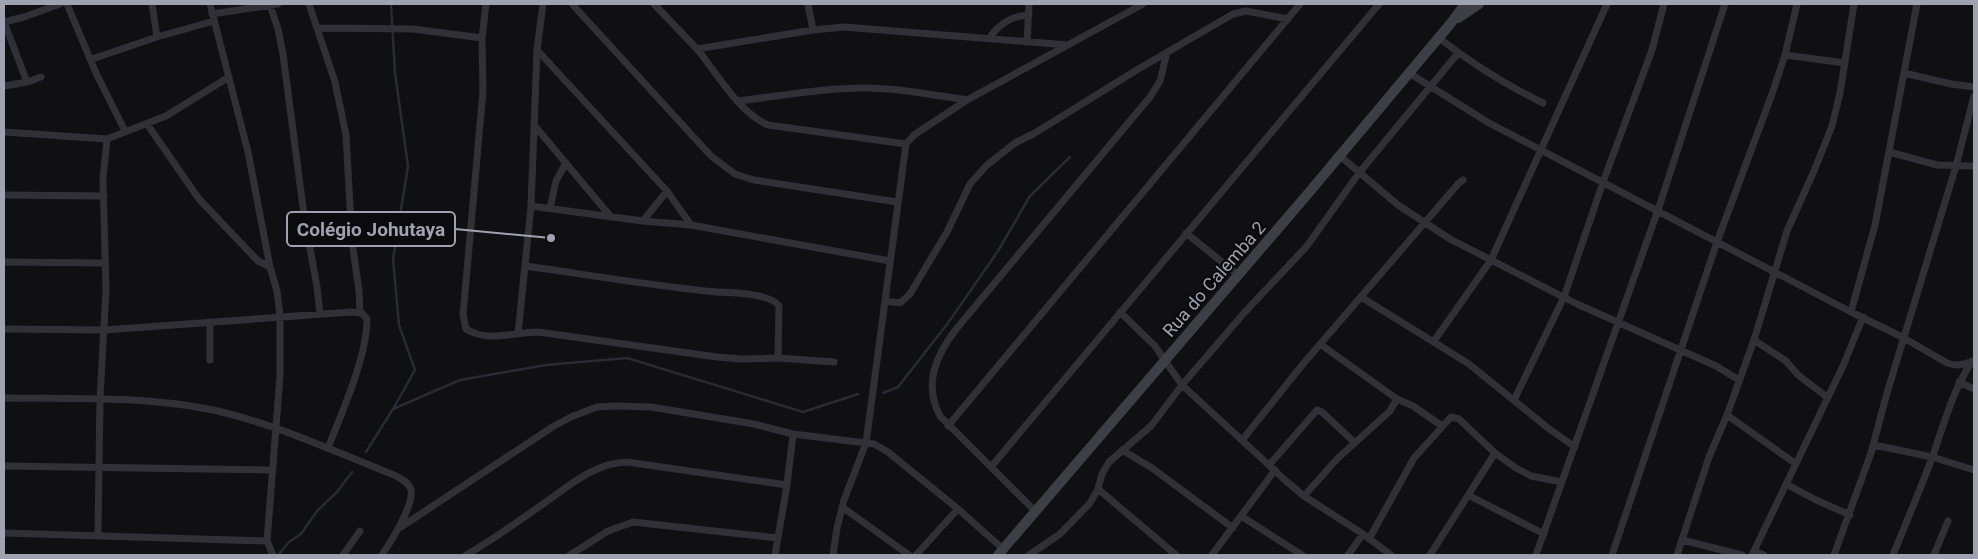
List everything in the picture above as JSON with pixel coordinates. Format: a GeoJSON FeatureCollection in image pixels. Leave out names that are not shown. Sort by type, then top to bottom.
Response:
{"type":"FeatureCollection","features":[{"type":"Feature","properties":{"kind":"main road","name":"Rua do Calemba 2"},"geometry":{"type":"LineString","coordinates":[[1001,552],[1340,156],[1452,23],[1465,4]]}},
{"type":"Feature","properties":{"kind":"main road","name":"Rua do Calemba 2"},"geometry":{"type":"LineString","coordinates":[[1452,23],[1479,4]]}},
{"type":"Feature","properties":{"kind":"street"},"geometry":{"type":"LineString","coordinates":[[27,82],[4,22],[60,4]]}},
{"type":"Feature","properties":{"kind":"street"},"geometry":{"type":"LineString","coordinates":[[67,4],[92,59],[96,73],[125,131]]}},
{"type":"Feature","properties":{"kind":"street"},"geometry":{"type":"LineString","coordinates":[[152,4],[157,37]]}},
{"type":"Feature","properties":{"kind":"street"},"geometry":{"type":"LineString","coordinates":[[210,4],[248,152],[270,267],[277,290],[280,316],[280,376],[267,541],[273,555]]}},
{"type":"Feature","properties":{"kind":"street"},"geometry":{"type":"LineString","coordinates":[[92,59],[213,17],[264,5],[278,4]]}},
{"type":"Feature","properties":{"kind":"street"},"geometry":{"type":"LineString","coordinates":[[309,4],[335,82],[346,135],[352,241],[360,313]]}},
{"type":"Feature","properties":{"kind":"street"},"geometry":{"type":"LineString","coordinates":[[486,4],[482,38],[484,91],[463,315],[466,329],[479,335],[510,336],[538,332],[717,357],[741,359],[778,358],[834,362]]}},
{"type":"Feature","properties":{"kind":"street"},"geometry":{"type":"LineString","coordinates":[[518,334],[531,206],[537,50],[543,4]]}},
{"type":"Feature","properties":{"kind":"street"},"geometry":{"type":"LineString","coordinates":[[572,4],[711,156],[728,170],[754,180],[897,202]]}},
{"type":"Feature","properties":{"kind":"street"},"geometry":{"type":"LineString","coordinates":[[654,4],[697,49],[738,101],[756,119],[768,125],[906,144]]}},
{"type":"Feature","properties":{"kind":"street"},"geometry":{"type":"LineString","coordinates":[[808,4],[813,30]]}},
{"type":"Feature","properties":{"kind":"street"},"geometry":{"type":"LineString","coordinates":[[1027,42],[1029,4]]}},
{"type":"Feature","properties":{"kind":"street"},"geometry":{"type":"LineString","coordinates":[[833,555],[842,507],[850,480],[866,443],[906,144],[914,135],[967,100],[1142,4]]}},
{"type":"Feature","properties":{"kind":"street"},"geometry":{"type":"LineString","coordinates":[[948,426],[1300,4]]}},
{"type":"Feature","properties":{"kind":"street"},"geometry":{"type":"LineString","coordinates":[[991,467],[1379,4]]}},
{"type":"Feature","properties":{"kind":"street"},"geometry":{"type":"LineString","coordinates":[[1434,341],[1491,260],[1607,4]]}},
{"type":"Feature","properties":{"kind":"street"},"geometry":{"type":"LineString","coordinates":[[1514,400],[1564,297],[1603,182],[1652,50],[1664,4]]}},
{"type":"Feature","properties":{"kind":"street"},"geometry":{"type":"LineString","coordinates":[[1536,555],[1658,210],[1725,4]]}},
{"type":"Feature","properties":{"kind":"street"},"geometry":{"type":"LineString","coordinates":[[1612,555],[1717,242],[1785,55],[1797,4]]}},
{"type":"Feature","properties":{"kind":"street"},"geometry":{"type":"LineString","coordinates":[[1677,555],[1709,457],[1727,415],[1754,340],[1787,231],[1832,126],[1840,93],[1854,4]]}},
{"type":"Feature","properties":{"kind":"street"},"geometry":{"type":"LineString","coordinates":[[1851,312],[1870,248],[1917,4]]}},
{"type":"Feature","properties":{"kind":"street"},"geometry":{"type":"LineString","coordinates":[[264,5],[278,29],[283,54],[304,215],[320,314]]}},
{"type":"Feature","properties":{"kind":"street"},"geometry":{"type":"LineString","coordinates":[[885,301],[900,303],[910,294],[946,232],[970,184],[986,166],[1015,143],[1035,133],[1226,17],[1239,12],[1253,12],[1288,19]]}},
{"type":"Feature","properties":{"kind":"street"},"geometry":{"type":"LineString","coordinates":[[989,38],[1007,20],[1020,15],[1028,15]]}},
{"type":"Feature","properties":{"kind":"street"},"geometry":{"type":"LineString","coordinates":[[697,49],[813,30],[844,27],[1068,45]]}},
{"type":"Feature","properties":{"kind":"street"},"geometry":{"type":"LineString","coordinates":[[318,28],[413,29],[482,38]]}},
{"type":"Feature","properties":{"kind":"street"},"geometry":{"type":"LineString","coordinates":[[1439,38],[1458,53],[1510,87],[1543,103]]}},
{"type":"Feature","properties":{"kind":"street"},"geometry":{"type":"LineString","coordinates":[[537,50],[666,191],[691,225]]}},
{"type":"Feature","properties":{"kind":"street"},"geometry":{"type":"LineString","coordinates":[[1036,512],[940,416],[932,398],[934,371],[942,349],[957,328],[1150,97],[1164,72],[1167,52]]}},
{"type":"Feature","properties":{"kind":"street"},"geometry":{"type":"LineString","coordinates":[[1029,555],[1071,524],[1090,503],[1109,462],[1151,426],[1182,384],[1244,312],[1307,246],[1359,173],[1458,53]]}},
{"type":"Feature","properties":{"kind":"street"},"geometry":{"type":"LineString","coordinates":[[1785,55],[1845,63]]}},
{"type":"Feature","properties":{"kind":"street"},"geometry":{"type":"LineString","coordinates":[[1409,73],[1489,123],[1904,338],[1954,366],[1973,360]]}},
{"type":"Feature","properties":{"kind":"street"},"geometry":{"type":"LineString","coordinates":[[1904,73],[1952,84],[1974,86]]}},
{"type":"Feature","properties":{"kind":"street"},"geometry":{"type":"LineString","coordinates":[[4,86],[27,82],[41,77]]}},
{"type":"Feature","properties":{"kind":"street"},"geometry":{"type":"LineString","coordinates":[[4,132],[107,139],[176,111],[228,78]]}},
{"type":"Feature","properties":{"kind":"street"},"geometry":{"type":"LineString","coordinates":[[738,101],[865,88],[967,100]]}},
{"type":"Feature","properties":{"kind":"street"},"geometry":{"type":"LineString","coordinates":[[1834,555],[1874,445],[1956,166],[1974,96]]}},
{"type":"Feature","properties":{"kind":"street"},"geometry":{"type":"LineString","coordinates":[[147,124],[198,199],[258,262],[270,267]]}},
{"type":"Feature","properties":{"kind":"street"},"geometry":{"type":"LineString","coordinates":[[534,125],[611,216]]}},
{"type":"Feature","properties":{"kind":"street"},"geometry":{"type":"LineString","coordinates":[[98,535],[100,399],[104,330],[104,196],[107,139]]}},
{"type":"Feature","properties":{"kind":"street"},"geometry":{"type":"LineString","coordinates":[[1889,152],[1937,165],[1974,166]]}},
{"type":"Feature","properties":{"kind":"street"},"geometry":{"type":"LineString","coordinates":[[1340,156],[1425,224],[1564,297],[1716,366],[1739,380]]}},
{"type":"Feature","properties":{"kind":"street"},"geometry":{"type":"LineString","coordinates":[[550,208],[556,181],[566,163]]}},
{"type":"Feature","properties":{"kind":"street"},"geometry":{"type":"LineString","coordinates":[[1244,439],[1320,344],[1463,180]]}},
{"type":"Feature","properties":{"kind":"street"},"geometry":{"type":"LineString","coordinates":[[643,221],[666,191]]}},
{"type":"Feature","properties":{"kind":"street"},"geometry":{"type":"LineString","coordinates":[[4,195],[104,196]]}},
{"type":"Feature","properties":{"kind":"street"},"geometry":{"type":"LineString","coordinates":[[531,206],[643,221],[691,225],[890,261]]}},
{"type":"Feature","properties":{"kind":"street"},"geometry":{"type":"LineString","coordinates":[[1186,233],[1238,275]]}},
{"type":"Feature","properties":{"kind":"street"},"geometry":{"type":"LineString","coordinates":[[4,262],[105,263]]}},
{"type":"Feature","properties":{"kind":"street"},"geometry":{"type":"LineString","coordinates":[[526,266],[656,285],[745,294],[774,301],[778,306],[778,358]]}},
{"type":"Feature","properties":{"kind":"street"},"geometry":{"type":"LineString","coordinates":[[1361,297],[1470,364],[1548,428],[1575,447]]}},
{"type":"Feature","properties":{"kind":"street"},"geometry":{"type":"LineString","coordinates":[[1120,312],[1155,346],[1164,362],[1182,384],[1304,496],[1366,536],[1391,555]]}},
{"type":"Feature","properties":{"kind":"street"},"geometry":{"type":"LineString","coordinates":[[4,330],[104,330],[280,316],[360,313],[367,318],[364,339],[352,386],[328,448]]}},
{"type":"Feature","properties":{"kind":"street"},"geometry":{"type":"LineString","coordinates":[[1764,555],[1753,553],[1843,366],[1863,318]]}},
{"type":"Feature","properties":{"kind":"street"},"geometry":{"type":"LineString","coordinates":[[210,322],[210,360]]}},
{"type":"Feature","properties":{"kind":"street"},"geometry":{"type":"LineString","coordinates":[[1754,340],[1786,361],[1798,375],[1827,397]]}},
{"type":"Feature","properties":{"kind":"street"},"geometry":{"type":"LineString","coordinates":[[1320,344],[1397,399],[1413,406],[1442,426]]}},
{"type":"Feature","properties":{"kind":"street"},"geometry":{"type":"LineString","coordinates":[[1893,555],[1932,457],[1947,408],[1959,382],[1973,360]]}},
{"type":"Feature","properties":{"kind":"street"},"geometry":{"type":"LineString","coordinates":[[1959,382],[1974,389]]}},
{"type":"Feature","properties":{"kind":"street"},"geometry":{"type":"LineString","coordinates":[[4,398],[100,399],[161,403],[207,409],[275,429],[394,475],[406,482],[411,491],[411,498],[401,527],[382,555]]}},
{"type":"Feature","properties":{"kind":"street"},"geometry":{"type":"LineString","coordinates":[[1304,496],[1354,442],[1390,411],[1397,399]]}},
{"type":"Feature","properties":{"kind":"street"},"geometry":{"type":"LineString","coordinates":[[401,527],[554,426],[573,416],[596,407],[651,407],[754,424],[793,434],[874,444],[888,452],[958,509],[1001,552]]}},
{"type":"Feature","properties":{"kind":"street"},"geometry":{"type":"LineString","coordinates":[[1212,555],[1233,528],[1273,467],[1317,410],[1322,412],[1354,442]]}},
{"type":"Feature","properties":{"kind":"street"},"geometry":{"type":"LineString","coordinates":[[1727,415],[1796,464]]}},
{"type":"Feature","properties":{"kind":"street"},"geometry":{"type":"LineString","coordinates":[[1348,555],[1366,536],[1414,458],[1451,417],[1457,418],[1495,453],[1531,476],[1562,482]]}},
{"type":"Feature","properties":{"kind":"street"},"geometry":{"type":"LineString","coordinates":[[775,555],[787,485],[793,434]]}},
{"type":"Feature","properties":{"kind":"street"},"geometry":{"type":"LineString","coordinates":[[1874,445],[1932,457],[1974,470]]}},
{"type":"Feature","properties":{"kind":"street"},"geometry":{"type":"LineString","coordinates":[[1122,450],[1158,472],[1233,528]]}},
{"type":"Feature","properties":{"kind":"street"},"geometry":{"type":"LineString","coordinates":[[1430,555],[1495,453]]}},
{"type":"Feature","properties":{"kind":"street"},"geometry":{"type":"LineString","coordinates":[[466,555],[581,477],[604,466],[616,463],[628,462],[787,485]]}},
{"type":"Feature","properties":{"kind":"street"},"geometry":{"type":"LineString","coordinates":[[4,466],[272,470]]}},
{"type":"Feature","properties":{"kind":"street"},"geometry":{"type":"LineString","coordinates":[[1786,484],[1850,515]]}},
{"type":"Feature","properties":{"kind":"street"},"geometry":{"type":"LineString","coordinates":[[1098,489],[1176,555]]}},
{"type":"Feature","properties":{"kind":"street"},"geometry":{"type":"LineString","coordinates":[[1468,495],[1544,534]]}},
{"type":"Feature","properties":{"kind":"street"},"geometry":{"type":"LineString","coordinates":[[842,507],[909,555]]}},
{"type":"Feature","properties":{"kind":"street"},"geometry":{"type":"LineString","coordinates":[[916,555],[958,509]]}},
{"type":"Feature","properties":{"kind":"street"},"geometry":{"type":"LineString","coordinates":[[1241,516],[1302,555]]}},
{"type":"Feature","properties":{"kind":"street"},"geometry":{"type":"LineString","coordinates":[[1934,555],[1948,521]]}},
{"type":"Feature","properties":{"kind":"street"},"geometry":{"type":"LineString","coordinates":[[570,555],[608,531],[633,522],[778,538]]}},
{"type":"Feature","properties":{"kind":"street"},"geometry":{"type":"LineString","coordinates":[[343,555],[360,530]]}},
{"type":"Feature","properties":{"kind":"street"},"geometry":{"type":"LineString","coordinates":[[4,533],[267,541]]}},
{"type":"Feature","properties":{"kind":"street"},"geometry":{"type":"LineString","coordinates":[[1682,540],[1742,555]]}},
{"type":"Feature","properties":{"kind":"waterway"},"geometry":{"type":"LineString","coordinates":[[391,4],[395,73],[408,166],[393,259],[399,325],[415,370],[393,409]]}},
{"type":"Feature","properties":{"kind":"waterway"},"geometry":{"type":"LineString","coordinates":[[883,393],[898,387],[948,323],[998,251],[1030,196],[1070,157]]}},
{"type":"Feature","properties":{"kind":"waterway"},"geometry":{"type":"LineString","coordinates":[[366,452],[393,409],[460,380],[546,365],[627,358],[803,412],[858,394]]}},
{"type":"Feature","properties":{"kind":"waterway"},"geometry":{"type":"LineString","coordinates":[[278,555],[289,542],[301,534],[317,511],[337,492],[352,472]]}},
{"type":"Feature","properties":{"kind":"place","name":"Colégio Johutaya"},"geometry":{"type":"Point","coordinates":[551,238]}}]}
